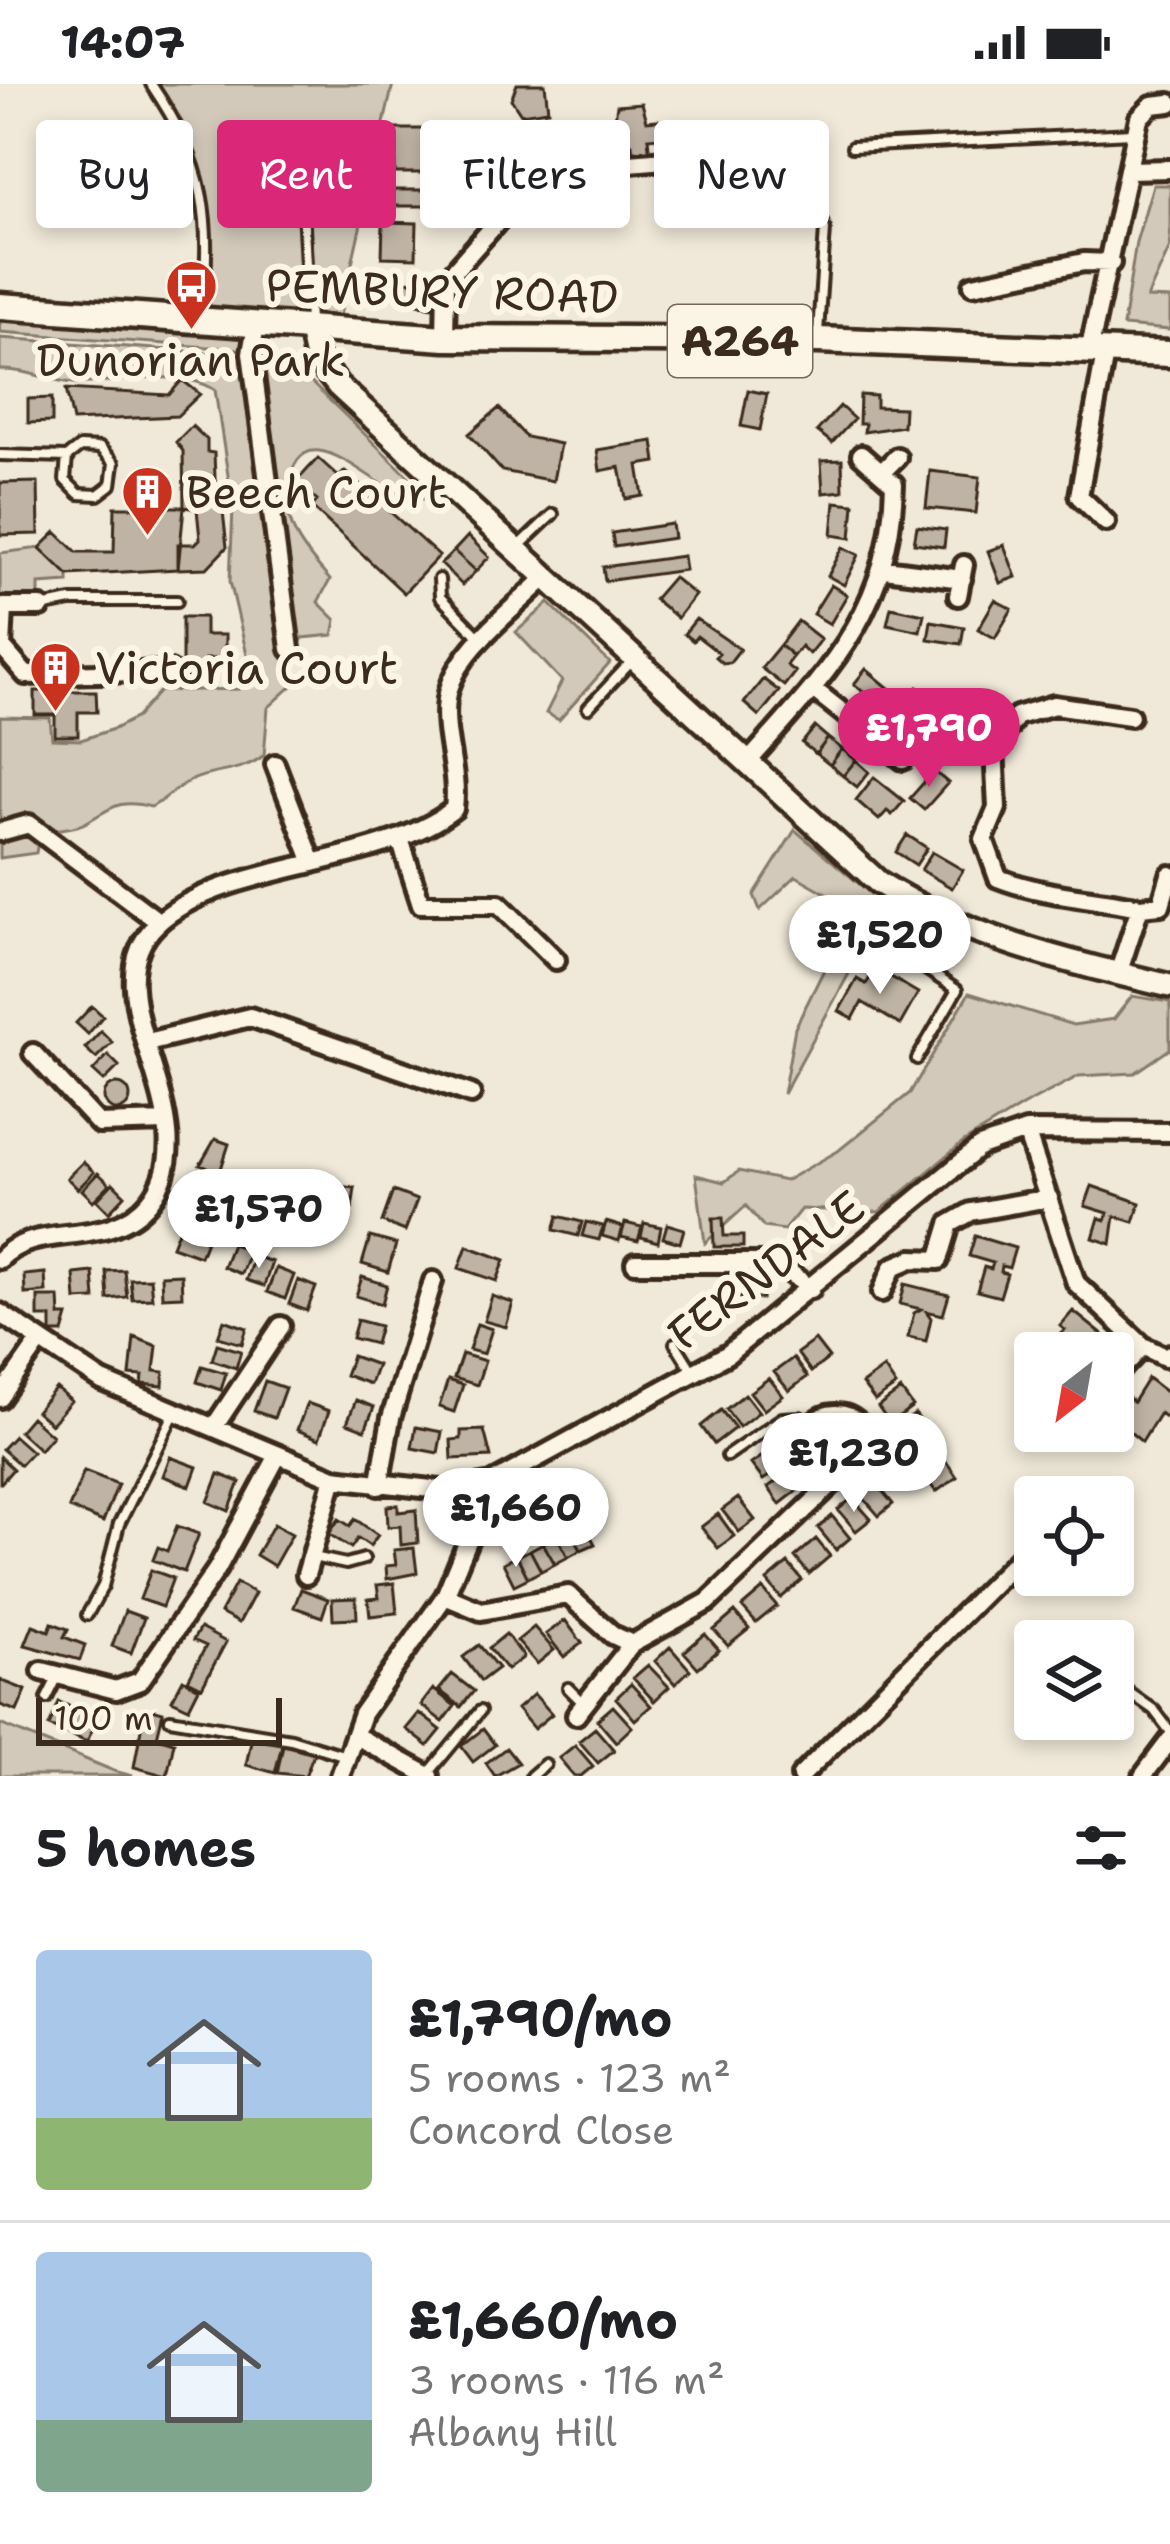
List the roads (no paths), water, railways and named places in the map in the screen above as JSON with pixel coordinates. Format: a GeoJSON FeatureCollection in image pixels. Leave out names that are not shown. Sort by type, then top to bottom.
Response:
{"type":"FeatureCollection","features":[{"type":"Feature","properties":{"kind":"main road","name":"PEMBURY ROAD"},"geometry":{"type":"LineString","coordinates":[[0,306],[445,338],[818,340],[1170,354]]}},
{"type":"Feature","properties":{"kind":"street"},"geometry":{"type":"LineString","coordinates":[[1106,523],[1078,496],[1111,262],[1139,118],[1152,105],[1170,103]]}},
{"type":"Feature","properties":{"kind":"street"},"geometry":{"type":"LineString","coordinates":[[1128,170],[1170,169]]}},
{"type":"Feature","properties":{"kind":"street"},"geometry":{"type":"LineString","coordinates":[[445,338],[446,280],[493,228]]}},
{"type":"Feature","properties":{"kind":"street"},"geometry":{"type":"LineString","coordinates":[[973,285],[1084,262],[1111,262]]}},
{"type":"Feature","properties":{"kind":"street"},"geometry":{"type":"LineString","coordinates":[[256,326],[251,353],[290,649]]}},
{"type":"Feature","properties":{"kind":"street"},"geometry":{"type":"LineString","coordinates":[[310,330],[316,358],[338,386],[878,882],[1000,941],[1170,986]]}},
{"type":"Feature","properties":{"kind":"street"},"geometry":{"type":"LineString","coordinates":[[747,763],[813,689],[863,619],[885,569],[894,484],[861,455]]}},
{"type":"Feature","properties":{"kind":"street"},"geometry":{"type":"LineString","coordinates":[[883,471],[897,457]]}},
{"type":"Feature","properties":{"kind":"street"},"geometry":{"type":"LineString","coordinates":[[885,569],[961,580]]}},
{"type":"Feature","properties":{"kind":"street"},"geometry":{"type":"LineString","coordinates":[[0,1259],[34,1242],[99,1234],[148,1204],[171,1154],[133,968],[142,942],[159,922],[219,890],[400,839],[454,809],[458,780],[447,700],[453,677],[546,577]]}},
{"type":"Feature","properties":{"kind":"street"},"geometry":{"type":"LineString","coordinates":[[41,607],[2,608],[2,647],[26,675],[170,671]]}},
{"type":"Feature","properties":{"kind":"street"},"geometry":{"type":"LineString","coordinates":[[813,689],[903,760]]}},
{"type":"Feature","properties":{"kind":"street"},"geometry":{"type":"LineString","coordinates":[[1130,716],[1054,705],[1017,716],[994,748],[997,808],[984,839],[998,878],[1040,894],[1084,895],[1140,907],[1166,903],[1170,875]]}},
{"type":"Feature","properties":{"kind":"street"},"geometry":{"type":"LineString","coordinates":[[878,741],[895,722]]}},
{"type":"Feature","properties":{"kind":"street"},"geometry":{"type":"LineString","coordinates":[[275,764],[313,863]]}},
{"type":"Feature","properties":{"kind":"street"},"geometry":{"type":"LineString","coordinates":[[0,832],[29,824],[159,922]]}},
{"type":"Feature","properties":{"kind":"street"},"geometry":{"type":"LineString","coordinates":[[400,839],[421,904],[499,904],[556,960]]}},
{"type":"Feature","properties":{"kind":"street"},"geometry":{"type":"LineString","coordinates":[[1118,974],[1140,907]]}},
{"type":"Feature","properties":{"kind":"street"},"geometry":{"type":"LineString","coordinates":[[147,1042],[250,1017],[472,1094]]}},
{"type":"Feature","properties":{"kind":"street"},"geometry":{"type":"LineString","coordinates":[[33,1052],[99,1124],[166,1122]]}},
{"type":"Feature","properties":{"kind":"street"},"geometry":{"type":"LineString","coordinates":[[1027,1131],[1076,1283],[1143,1346],[1165,1357],[1170,1354]]}},
{"type":"Feature","properties":{"kind":"street","name":"FERNDALE"},"geometry":{"type":"LineString","coordinates":[[0,1313],[101,1381],[277,1457],[334,1478],[449,1491],[492,1483],[728,1354],[980,1148],[1027,1131],[1170,1132]]}},
{"type":"Feature","properties":{"kind":"street"},"geometry":{"type":"LineString","coordinates":[[882,1292],[892,1267],[912,1259],[939,1260],[950,1224],[971,1212],[1049,1198]]}},
{"type":"Feature","properties":{"kind":"street"},"geometry":{"type":"LineString","coordinates":[[635,1263],[778,1263],[811,1289]]}},
{"type":"Feature","properties":{"kind":"street"},"geometry":{"type":"LineString","coordinates":[[379,1486],[391,1418],[433,1281]]}},
{"type":"Feature","properties":{"kind":"street"},"geometry":{"type":"LineString","coordinates":[[214,1427],[281,1326]]}},
{"type":"Feature","properties":{"kind":"street"},"geometry":{"type":"LineString","coordinates":[[0,1398],[39,1342]]}},
{"type":"Feature","properties":{"kind":"street"},"geometry":{"type":"LineString","coordinates":[[1134,1356],[1143,1346]]}},
{"type":"Feature","properties":{"kind":"street"},"geometry":{"type":"LineString","coordinates":[[580,1710],[632,1644],[708,1602],[837,1479],[864,1463],[865,1431],[839,1414],[811,1426],[803,1445],[809,1465],[837,1479]]}},
{"type":"Feature","properties":{"kind":"street"},"geometry":{"type":"LineString","coordinates":[[50,1675],[116,1690],[140,1681],[217,1569],[277,1457]]}},
{"type":"Feature","properties":{"kind":"street"},"geometry":{"type":"LineString","coordinates":[[309,1566],[334,1478]]}},
{"type":"Feature","properties":{"kind":"street"},"geometry":{"type":"LineString","coordinates":[[340,1776],[362,1714],[445,1596],[492,1483]]}},
{"type":"Feature","properties":{"kind":"street"},"geometry":{"type":"LineString","coordinates":[[801,1776],[1014,1563]]}},
{"type":"Feature","properties":{"kind":"street"},"geometry":{"type":"LineString","coordinates":[[445,1596],[481,1611],[568,1594],[613,1635],[632,1644]]}},
{"type":"Feature","properties":{"kind":"street"},"geometry":{"type":"LineString","coordinates":[[356,1736],[428,1776]]}},
{"type":"Feature","properties":{"kind":"street"},"geometry":{"type":"LineString","coordinates":[[1143,1776],[1170,1736]]}},
{"type":"Feature","properties":{"kind":"lane"},"geometry":{"type":"LineString","coordinates":[[152,84],[197,171],[210,236],[202,321]]}},
{"type":"Feature","properties":{"kind":"lane"},"geometry":{"type":"LineString","coordinates":[[852,147],[1135,133]]}},
{"type":"Feature","properties":{"kind":"lane"},"geometry":{"type":"LineString","coordinates":[[304,228],[310,330]]}},
{"type":"Feature","properties":{"kind":"lane"},"geometry":{"type":"LineString","coordinates":[[818,340],[824,228]]}},
{"type":"Feature","properties":{"kind":"lane"},"geometry":{"type":"LineString","coordinates":[[0,455],[68,458],[88,445],[105,451],[114,463],[111,484],[98,495],[79,494],[65,480],[68,458]]}},
{"type":"Feature","properties":{"kind":"lane"},"geometry":{"type":"LineString","coordinates":[[516,549],[553,514]]}},
{"type":"Feature","properties":{"kind":"lane"},"geometry":{"type":"LineString","coordinates":[[440,579],[440,597],[484,640]]}},
{"type":"Feature","properties":{"kind":"lane"},"geometry":{"type":"LineString","coordinates":[[41,607],[177,601]]}},
{"type":"Feature","properties":{"kind":"lane"},"geometry":{"type":"LineString","coordinates":[[588,708],[633,660]]}},
{"type":"Feature","properties":{"kind":"lane"},"geometry":{"type":"LineString","coordinates":[[902,897],[889,926],[891,946],[957,990],[917,1059]]}},
{"type":"Feature","properties":{"kind":"lane"},"geometry":{"type":"LineString","coordinates":[[675,1343],[693,1373]]}},
{"type":"Feature","properties":{"kind":"lane"},"geometry":{"type":"LineString","coordinates":[[88,1615],[103,1586],[119,1524],[176,1411]]}},
{"type":"Feature","properties":{"kind":"lane"},"geometry":{"type":"LineString","coordinates":[[727,1456],[782,1418],[800,1417],[811,1426]]}},
{"type":"Feature","properties":{"kind":"lane"},"geometry":{"type":"LineString","coordinates":[[309,1566],[364,1558]]}},
{"type":"Feature","properties":{"kind":"lane"},"geometry":{"type":"LineString","coordinates":[[47,1698],[50,1675]]}},
{"type":"Feature","properties":{"kind":"lane"},"geometry":{"type":"LineString","coordinates":[[568,1688],[580,1710]]}},
{"type":"Feature","properties":{"kind":"lane"},"geometry":{"type":"LineString","coordinates":[[1134,1696],[1154,1711],[1170,1736]]}},
{"type":"Feature","properties":{"kind":"lane"},"geometry":{"type":"LineString","coordinates":[[428,1776],[480,1711]]}},
{"type":"Feature","properties":{"kind":"lane"},"geometry":{"type":"LineString","coordinates":[[170,1719],[291,1739],[347,1757]]}},
{"type":"Feature","properties":{"kind":"lane"},"geometry":{"type":"LineString","coordinates":[[531,1776],[545,1765]]}},
{"type":"Feature","properties":{"kind":"place","name":"Dunorian Park"},"geometry":{"type":"Point","coordinates":[191,332]}},
{"type":"Feature","properties":{"kind":"place","name":"Beech Court"},"geometry":{"type":"Point","coordinates":[147,538]}},
{"type":"Feature","properties":{"kind":"place","name":"Victoria Court"},"geometry":{"type":"Point","coordinates":[56,714]}}]}
